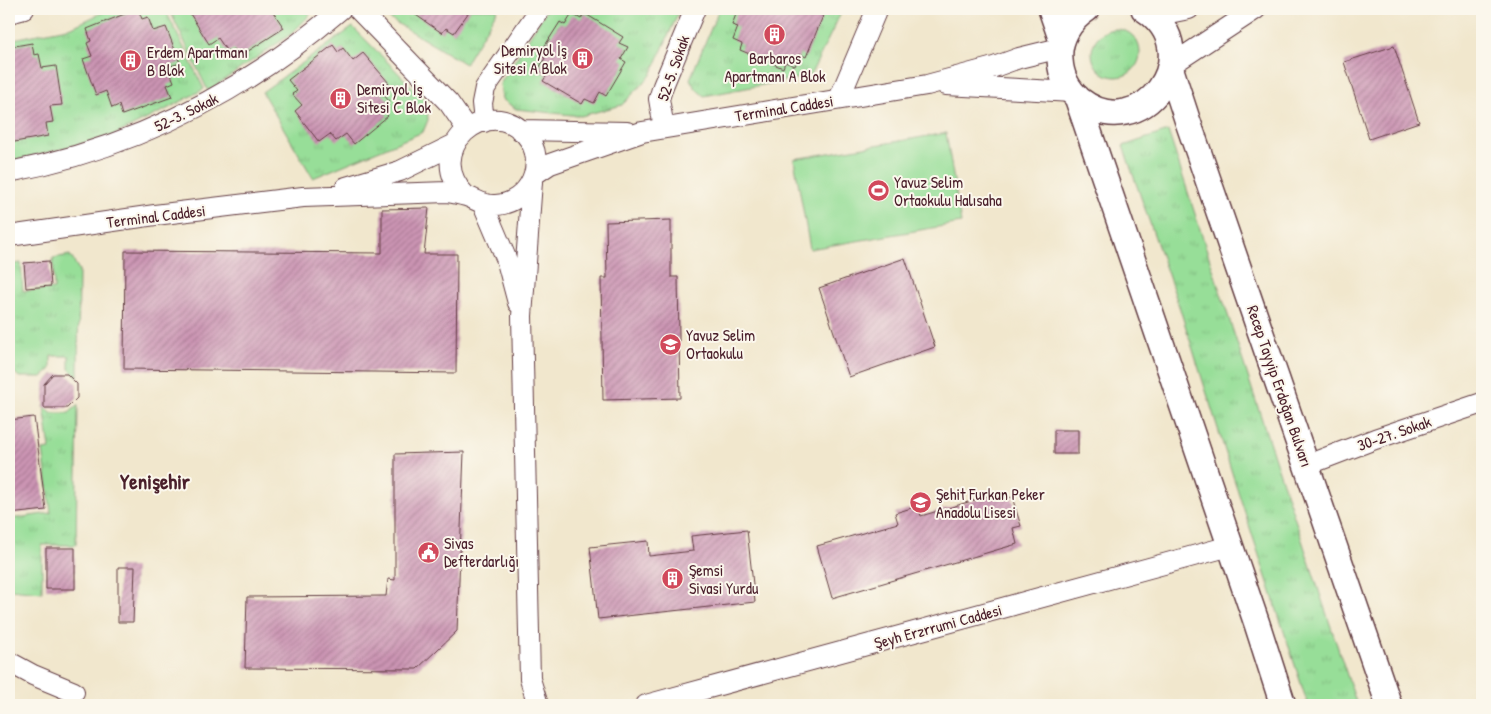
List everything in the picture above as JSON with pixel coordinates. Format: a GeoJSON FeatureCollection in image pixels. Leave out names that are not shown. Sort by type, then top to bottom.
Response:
{"type":"FeatureCollection","features":[{"type":"Feature","properties":{"kind":"street"},"geometry":{"type":"LineString","coordinates":[[9,13],[24,9]]}},
{"type":"Feature","properties":{"kind":"street","name":"52-3. Sokak"},"geometry":{"type":"LineString","coordinates":[[9,172],[74,157],[117,143],[160,126],[201,106],[241,84],[279,58],[342,9]]}},
{"type":"Feature","properties":{"kind":"street"},"geometry":{"type":"LineString","coordinates":[[358,9],[449,103],[468,132]]}},
{"type":"Feature","properties":{"kind":"street"},"geometry":{"type":"LineString","coordinates":[[522,316],[506,258],[474,200],[456,183],[450,160],[468,132],[482,103],[485,88],[540,9]]}},
{"type":"Feature","properties":{"kind":"street","name":"52-5. Sokak"},"geometry":{"type":"LineString","coordinates":[[664,128],[659,99],[695,9]]}},
{"type":"Feature","properties":{"kind":"street"},"geometry":{"type":"LineString","coordinates":[[839,99],[877,9]]}},
{"type":"Feature","properties":{"kind":"street"},"geometry":{"type":"LineString","coordinates":[[1050,9],[1061,45],[1060,61],[1063,75],[1075,94],[1283,705]]}},
{"type":"Feature","properties":{"kind":"street"},"geometry":{"type":"LineString","coordinates":[[1061,45],[1071,23],[1087,9]]}},
{"type":"Feature","properties":{"kind":"street"},"geometry":{"type":"LineString","coordinates":[[1150,12],[1189,9]]}},
{"type":"Feature","properties":{"kind":"street"},"geometry":{"type":"LineString","coordinates":[[1075,94],[1088,105],[1100,110],[1114,112],[1134,109],[1146,104],[1164,84],[1171,66],[1256,9]]}},
{"type":"Feature","properties":{"kind":"street","name":"Recep Tayyip Erdoğan Bulvarı"},"geometry":{"type":"LineString","coordinates":[[1150,12],[1162,26],[1168,38],[1171,66],[1187,119],[1389,705]]}},
{"type":"Feature","properties":{"kind":"street","name":"Terminal Caddesi"},"geometry":{"type":"LineString","coordinates":[[9,236],[155,215],[303,197],[447,192],[493,206],[512,202],[526,190],[533,178],[550,164],[642,132],[926,85],[1061,45]]}},
{"type":"Feature","properties":{"kind":"street","name":"Terminal Caddesi"},"geometry":{"type":"LineString","coordinates":[[926,85],[1075,94]]}},
{"type":"Feature","properties":{"kind":"street","name":"Terminal Caddesi"},"geometry":{"type":"LineString","coordinates":[[303,197],[356,185],[400,171],[468,132],[496,120],[509,123],[520,130],[642,132]]}},
{"type":"Feature","properties":{"kind":"street"},"geometry":{"type":"LineString","coordinates":[[520,130],[526,135],[536,158],[522,316],[530,679],[538,705]]}},
{"type":"Feature","properties":{"kind":"street","name":"30-27. Sokak"},"geometry":{"type":"LineString","coordinates":[[1307,465],[1375,439],[1482,403]]}},
{"type":"Feature","properties":{"kind":"street","name":"Şeyh Erzrrumi Caddesi"},"geometry":{"type":"LineString","coordinates":[[646,705],[1230,546]]}},
{"type":"Feature","properties":{"kind":"street"},"geometry":{"type":"LineString","coordinates":[[9,662],[33,675],[74,692]]}},
{"type":"Feature","properties":{"kind":"green space"},"geometry":{"type":"Polygon","coordinates":[[[110,9],[165,9],[204,89],[112,136],[9,162],[9,40],[72,27],[110,9]]]}},
{"type":"Feature","properties":{"kind":"green space"},"geometry":{"type":"Polygon","coordinates":[[[169,9],[313,9],[308,17],[291,34],[208,91],[169,9]]]}},
{"type":"Feature","properties":{"kind":"green space"},"geometry":{"type":"Polygon","coordinates":[[[383,9],[498,9],[465,64],[380,13],[383,9]]]}},
{"type":"Feature","properties":{"kind":"green space"},"geometry":{"type":"Polygon","coordinates":[[[547,9],[680,9],[651,75],[622,105],[581,116],[516,109],[502,99],[500,84],[547,9]]]}},
{"type":"Feature","properties":{"kind":"green space"},"geometry":{"type":"Polygon","coordinates":[[[719,9],[843,9],[810,76],[704,96],[695,88],[690,79],[719,9]]]}},
{"type":"Feature","properties":{"kind":"green space"},"geometry":{"type":"Polygon","coordinates":[[[353,27],[427,102],[428,120],[423,132],[313,178],[262,92],[353,27]]]}},
{"type":"Feature","properties":{"kind":"green space"},"geometry":{"type":"Polygon","coordinates":[[[1111,29],[1121,29],[1133,36],[1140,48],[1140,58],[1133,70],[1121,77],[1111,77],[1103,73],[1096,66],[1092,58],[1092,48],[1096,40],[1103,33],[1111,29]]]}},
{"type":"Feature","properties":{"kind":"green space"},"geometry":{"type":"Polygon","coordinates":[[[1168,131],[1357,705],[1308,705],[1180,309],[1123,146],[1168,131]]]}},
{"type":"Feature","properties":{"kind":"green space","name":"Yavuz Selim Ortaokulu Halısaha"},"geometry":{"type":"Polygon","coordinates":[[[946,133],[961,223],[810,249],[794,159],[946,133]]]}},
{"type":"Feature","properties":{"kind":"green space"},"geometry":{"type":"Polygon","coordinates":[[[70,255],[79,270],[78,377],[69,369],[69,356],[51,356],[51,369],[42,377],[19,377],[15,373],[9,373],[9,265],[21,263],[23,291],[54,289],[53,258],[70,255]]]}},
{"type":"Feature","properties":{"kind":"green space"},"geometry":{"type":"Polygon","coordinates":[[[78,405],[76,545],[42,545],[42,592],[9,589],[9,519],[51,513],[43,450],[50,449],[44,406],[51,413],[69,413],[78,405]]]}},
{"type":"Feature","properties":{"kind":"building","name":"Erdem Apartmanı B Blok"},"geometry":{"type":"Polygon","coordinates":[[[138,9],[142,19],[148,17],[153,31],[166,27],[180,63],[168,67],[174,82],[167,85],[172,97],[122,115],[119,105],[112,108],[106,91],[96,95],[83,59],[92,56],[87,43],[91,41],[87,29],[138,9]]]}},
{"type":"Feature","properties":{"kind":"building"},"geometry":{"type":"Polygon","coordinates":[[[187,9],[271,9],[284,28],[239,57],[234,49],[228,53],[218,38],[209,44],[187,9]]]}},
{"type":"Feature","properties":{"kind":"building"},"geometry":{"type":"Polygon","coordinates":[[[407,9],[471,9],[454,33],[446,28],[442,33],[407,9]]]}},
{"type":"Feature","properties":{"kind":"building","name":"Barbaros Apartmanı A Blok"},"geometry":{"type":"Polygon","coordinates":[[[738,9],[820,9],[818,13],[823,16],[806,57],[800,54],[795,66],[785,62],[783,68],[740,50],[742,44],[733,40],[738,27],[732,25],[738,9]]]}},
{"type":"Feature","properties":{"kind":"building","name":"Demiryol İş Sitesi A Blok"},"geometry":{"type":"Polygon","coordinates":[[[584,13],[623,37],[619,43],[628,47],[621,59],[626,62],[606,96],[600,92],[594,103],[585,99],[582,104],[543,81],[547,75],[538,70],[545,58],[539,55],[560,22],[565,25],[572,14],[581,19],[584,13]]]}},
{"type":"Feature","properties":{"kind":"building"},"geometry":{"type":"Polygon","coordinates":[[[32,43],[34,55],[39,54],[42,68],[56,66],[62,105],[50,106],[53,122],[46,123],[48,136],[9,143],[9,47],[32,43]]]}},
{"type":"Feature","properties":{"kind":"building","name":"Demiryol İş Sitesi C Blok"},"geometry":{"type":"Polygon","coordinates":[[[333,45],[338,52],[343,48],[353,61],[363,53],[389,83],[380,91],[390,102],[382,109],[388,116],[354,144],[346,134],[336,141],[330,134],[319,142],[295,111],[302,105],[292,94],[297,91],[288,80],[333,45]]]}},
{"type":"Feature","properties":{"kind":"building"},"geometry":{"type":"Polygon","coordinates":[[[1394,46],[1419,122],[1369,139],[1344,62],[1394,46]]]}},
{"type":"Feature","properties":{"kind":"building"},"geometry":{"type":"Polygon","coordinates":[[[429,208],[424,254],[457,254],[456,373],[124,369],[125,251],[382,253],[382,209],[429,208]]]}},
{"type":"Feature","properties":{"kind":"building"},"geometry":{"type":"Polygon","coordinates":[[[671,220],[671,277],[678,277],[680,398],[603,400],[601,278],[607,278],[606,222],[671,220]]]}},
{"type":"Feature","properties":{"kind":"building"},"geometry":{"type":"Polygon","coordinates":[[[905,258],[935,347],[849,377],[819,288],[905,258]]]}},
{"type":"Feature","properties":{"kind":"building"},"geometry":{"type":"Polygon","coordinates":[[[49,261],[51,286],[26,288],[24,263],[49,261]]]}},
{"type":"Feature","properties":{"kind":"building"},"geometry":{"type":"Polygon","coordinates":[[[53,374],[67,374],[77,384],[77,398],[67,408],[44,408],[44,384],[53,374]]]}},
{"type":"Feature","properties":{"kind":"building"},"geometry":{"type":"Polygon","coordinates":[[[34,417],[46,510],[9,514],[9,420],[34,417]]]}},
{"type":"Feature","properties":{"kind":"building"},"geometry":{"type":"Polygon","coordinates":[[[1054,430],[1078,430],[1078,454],[1054,454],[1054,430]]]}},
{"type":"Feature","properties":{"kind":"building","name":"Sivas Defterdarlığı"},"geometry":{"type":"Polygon","coordinates":[[[464,452],[457,631],[417,669],[245,668],[247,597],[386,596],[388,579],[395,580],[395,454],[464,452]]]}},
{"type":"Feature","properties":{"kind":"building"},"geometry":{"type":"Polygon","coordinates":[[[1002,492],[1004,499],[1012,497],[1021,526],[1013,528],[1017,544],[832,598],[817,546],[898,523],[895,513],[918,506],[921,516],[1002,492]]]}},
{"type":"Feature","properties":{"kind":"building","name":"Şemsi Sivasi Yurdu"},"geometry":{"type":"Polygon","coordinates":[[[747,530],[755,602],[598,619],[590,547],[648,541],[649,556],[693,551],[691,536],[747,530]]]}},
{"type":"Feature","properties":{"kind":"building"},"geometry":{"type":"Polygon","coordinates":[[[46,548],[75,548],[75,589],[46,589],[46,548]]]}},
{"type":"Feature","properties":{"kind":"building"},"geometry":{"type":"Polygon","coordinates":[[[118,567],[135,567],[133,622],[118,622],[118,567]]]}},
{"type":"Feature","properties":{"kind":"place","name":"Barbaros Apartmanı A Blok"},"geometry":{"type":"Point","coordinates":[775,34]}},
{"type":"Feature","properties":{"kind":"place","name":"Demiryol İş Sitesi A Blok"},"geometry":{"type":"Point","coordinates":[583,59]}},
{"type":"Feature","properties":{"kind":"place","name":"Erdem Apartmanı B Blok"},"geometry":{"type":"Point","coordinates":[131,61]}},
{"type":"Feature","properties":{"kind":"place","name":"Demiryol İş Sitesi C Blok"},"geometry":{"type":"Point","coordinates":[341,98]}},
{"type":"Feature","properties":{"kind":"place","name":"Yavuz Selim Ortaokulu Halısaha"},"geometry":{"type":"Point","coordinates":[878,191]}},
{"type":"Feature","properties":{"kind":"place","name":"Yavuz Selim Ortaokulu"},"geometry":{"type":"Point","coordinates":[670,344]}},
{"type":"Feature","properties":{"kind":"place","name":"Şehit Furkan Peker Anadolu Lisesi"},"geometry":{"type":"Point","coordinates":[920,503]}},
{"type":"Feature","properties":{"kind":"place","name":"Sivas Defterdarlığı"},"geometry":{"type":"Point","coordinates":[428,552]}},
{"type":"Feature","properties":{"kind":"place","name":"Şemsi Sivasi Yurdu"},"geometry":{"type":"Point","coordinates":[673,579]}},
{"type":"Feature","properties":{"kind":"district","name":"Yenişehir"},"geometry":{"type":"Point","coordinates":[155,481]}}]}
